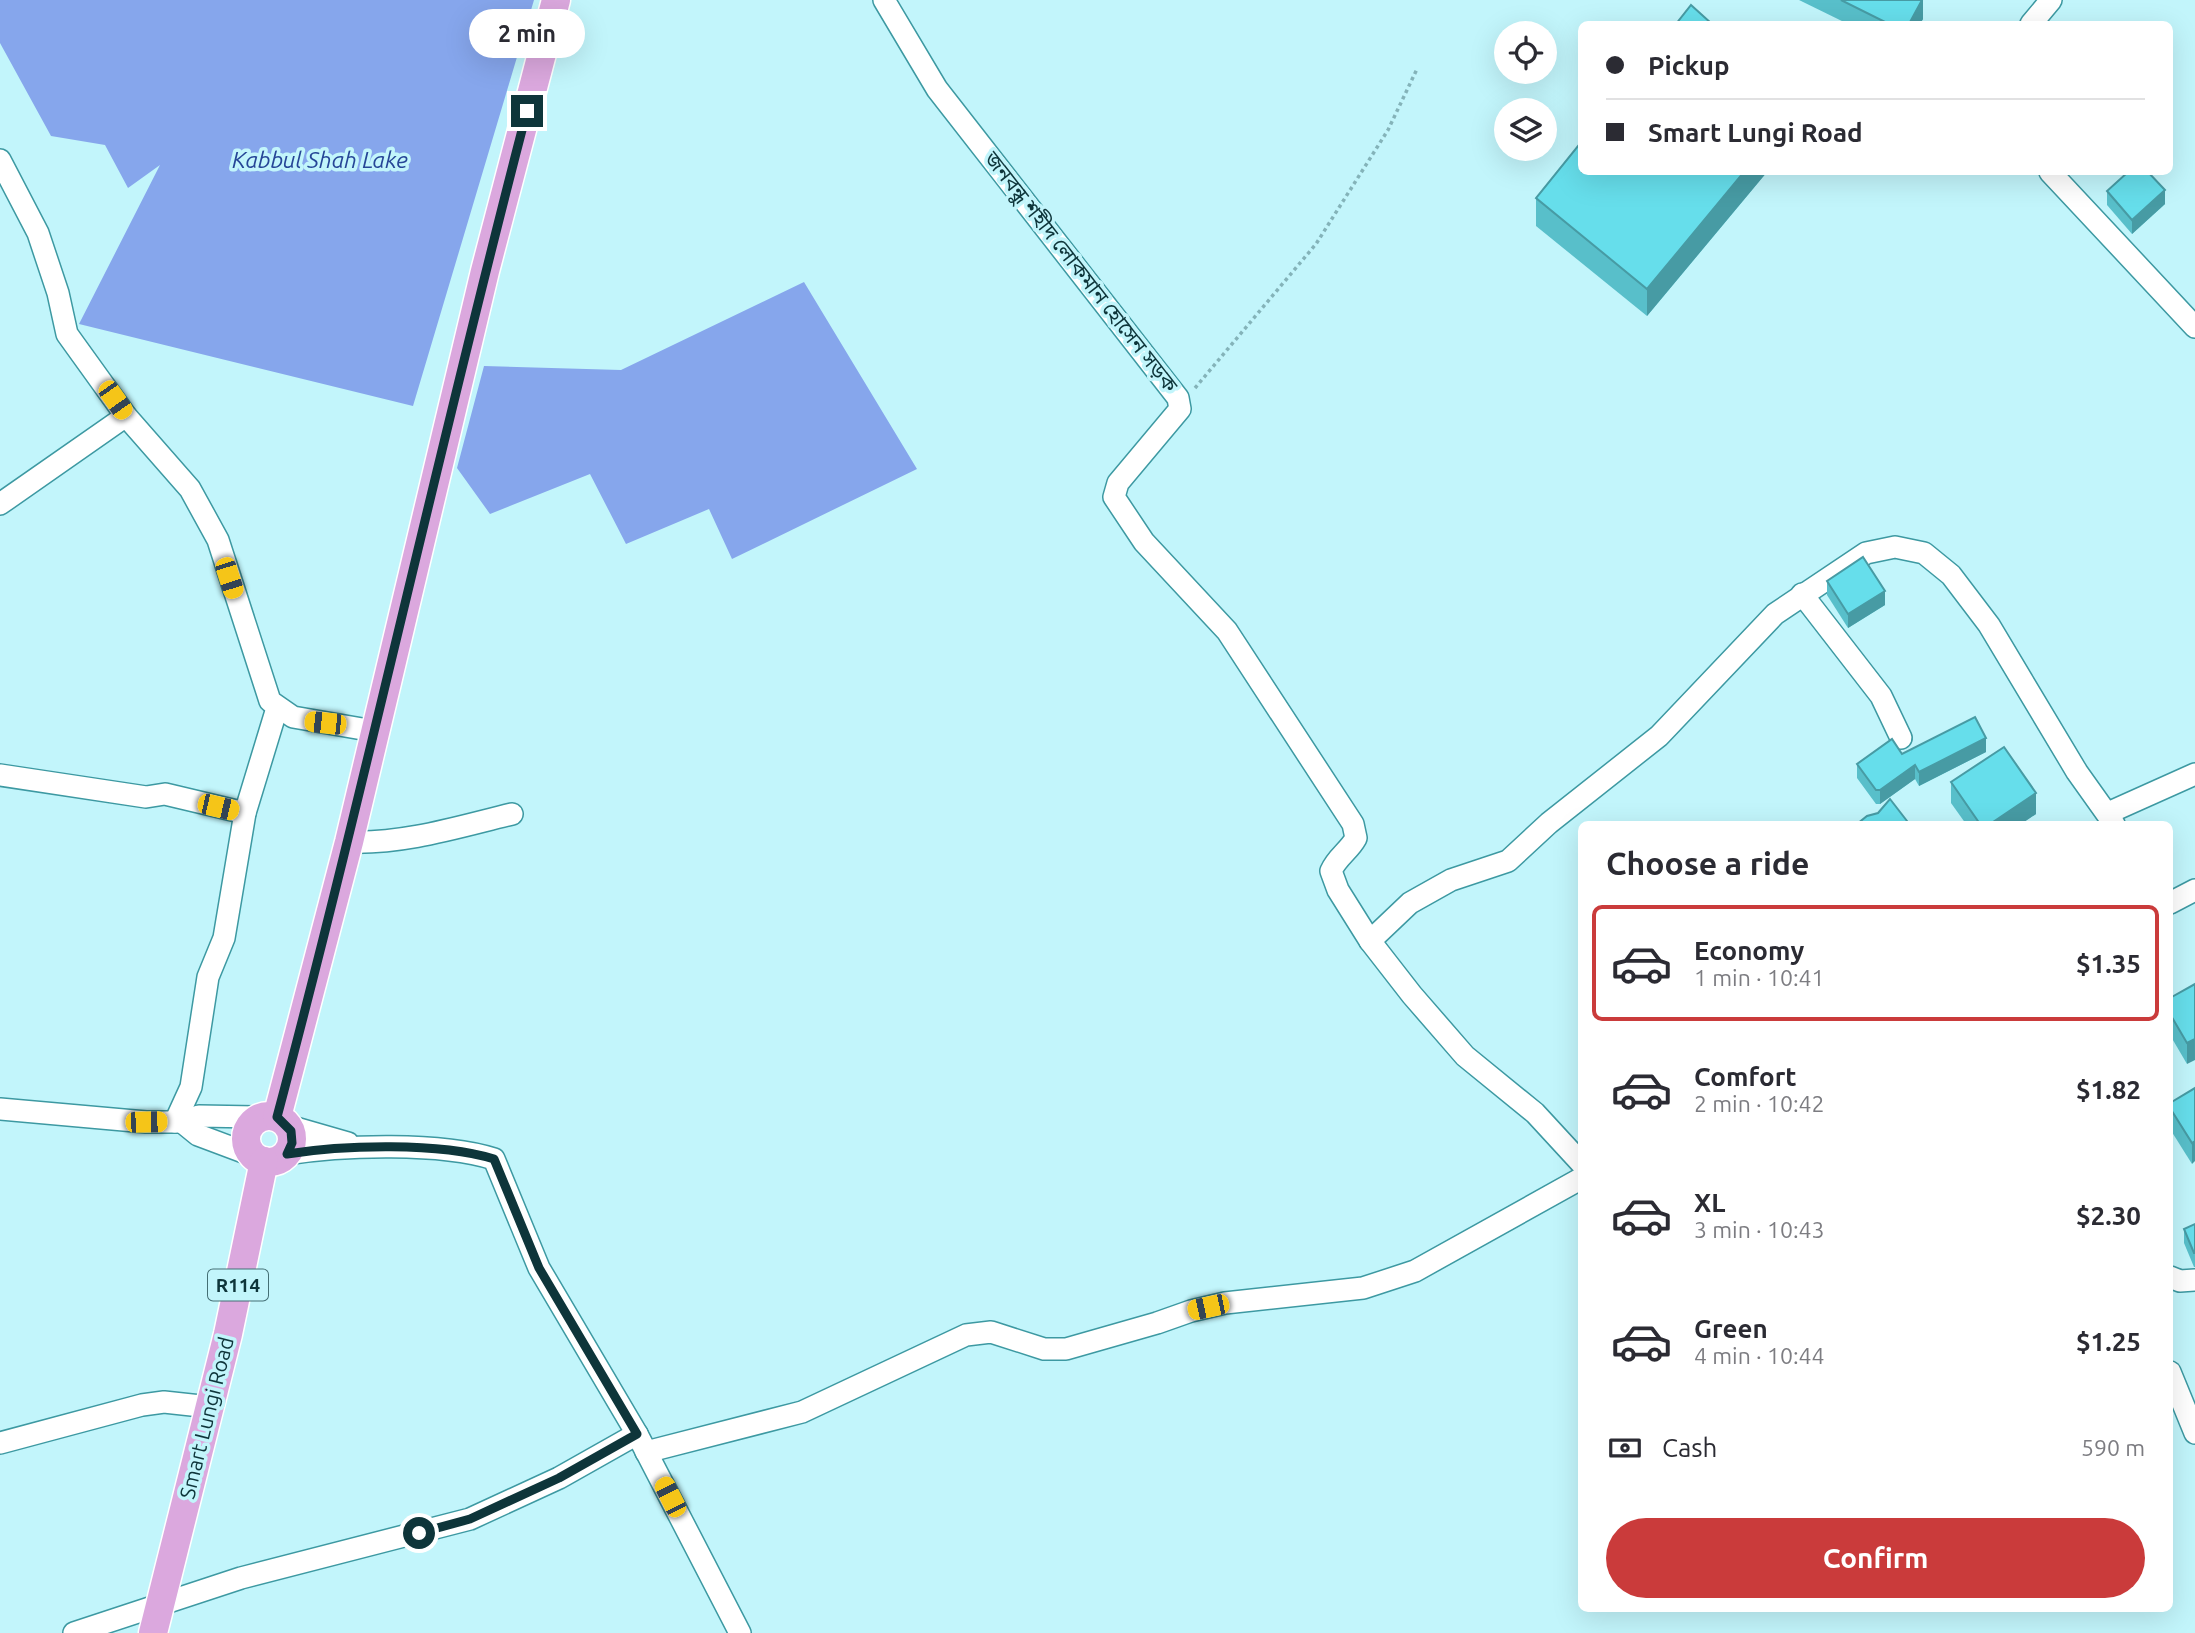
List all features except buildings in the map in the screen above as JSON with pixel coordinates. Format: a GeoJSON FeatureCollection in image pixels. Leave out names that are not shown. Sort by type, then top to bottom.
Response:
{"type":"FeatureCollection","features":[{"type":"Feature","properties":{"kind":"main road","name":"R114"},"geometry":{"type":"LineString","coordinates":[[276,1120],[252,1123],[247,1134],[247,1146],[268,1157],[292,1143],[276,1120],[349,842],[373,731],[488,257],[556,0]]}},
{"type":"Feature","properties":{"kind":"main road","name":"Smart Lungi Road"},"geometry":{"type":"LineString","coordinates":[[156,1620],[210,1407],[268,1157]]}},
{"type":"Feature","properties":{"kind":"street","name":"জনবন্ধু শহীদ লোকমান হোসেন সড়ক"},"geometry":{"type":"LineString","coordinates":[[884,0],[937,89],[1172,390],[1180,405],[1118,483],[1114,497],[1144,542],[1227,631],[1353,824],[1356,838],[1350,849],[1336,860],[1331,871],[1338,890],[1370,941],[1465,1056],[1535,1113],[1578,1160]]}},
{"type":"Feature","properties":{"kind":"street"},"geometry":{"type":"LineString","coordinates":[[2034,21],[2051,0]]}},
{"type":"Feature","properties":{"kind":"street"},"geometry":{"type":"LineString","coordinates":[[0,160],[38,233],[58,292],[67,334],[126,416],[190,489],[218,540],[266,693],[277,708],[310,722],[373,731]]}},
{"type":"Feature","properties":{"kind":"street"},"geometry":{"type":"LineString","coordinates":[[2053,175],[2195,327]]}},
{"type":"Feature","properties":{"kind":"street"},"geometry":{"type":"LineString","coordinates":[[0,504],[126,416]]}},
{"type":"Feature","properties":{"kind":"street"},"geometry":{"type":"LineString","coordinates":[[1370,941],[1410,903],[1451,880],[1508,860],[1549,823],[1659,736],[1728,660],[1775,614],[1866,553],[1895,547],[1924,553],[1951,575],[1989,625],[2077,772],[2111,819],[2195,774]]}},
{"type":"Feature","properties":{"kind":"street"},"geometry":{"type":"LineString","coordinates":[[1802,594],[1881,696],[1901,738]]}},
{"type":"Feature","properties":{"kind":"street"},"geometry":{"type":"LineString","coordinates":[[178,1122],[191,1087],[208,977],[223,938],[245,813],[277,708]]}},
{"type":"Feature","properties":{"kind":"street"},"geometry":{"type":"LineString","coordinates":[[0,775],[146,797],[165,794],[245,813]]}},
{"type":"Feature","properties":{"kind":"street"},"geometry":{"type":"LineString","coordinates":[[349,842],[377,843],[413,838],[512,814]]}},
{"type":"Feature","properties":{"kind":"street"},"geometry":{"type":"LineString","coordinates":[[2173,901],[2195,890]]}},
{"type":"Feature","properties":{"kind":"street"},"geometry":{"type":"LineString","coordinates":[[0,1109],[178,1122],[199,1116],[276,1120],[363,1148]]}},
{"type":"Feature","properties":{"kind":"street"},"geometry":{"type":"LineString","coordinates":[[178,1122],[198,1135],[268,1157],[363,1148],[451,1150],[494,1159],[539,1268],[642,1443],[740,1633]]}},
{"type":"Feature","properties":{"kind":"street"},"geometry":{"type":"LineString","coordinates":[[74,1633],[156,1620],[242,1578],[470,1519],[642,1443],[802,1412],[966,1335],[991,1332],[1044,1349],[1066,1349],[1226,1303],[1363,1289],[1416,1271],[1578,1180]]}},
{"type":"Feature","properties":{"kind":"street"},"geometry":{"type":"LineString","coordinates":[[2173,1278],[2180,1281],[2195,1280]]}},
{"type":"Feature","properties":{"kind":"street"},"geometry":{"type":"LineString","coordinates":[[2173,1379],[2195,1433]]}},
{"type":"Feature","properties":{"kind":"street"},"geometry":{"type":"LineString","coordinates":[[0,1443],[142,1405],[164,1402],[210,1407]]}},
{"type":"Feature","properties":{"kind":"path"},"geometry":{"type":"LineString","coordinates":[[1180,405],[1316,244],[1388,130],[1417,69]]}},
{"type":"Feature","properties":{"kind":"water","name":"Kabbul Shah Lake"},"geometry":{"type":"Polygon","coordinates":[[[0,0],[534,0],[413,406],[79,324],[160,165],[128,188],[105,145],[51,136],[0,43],[0,0]]]}},
{"type":"Feature","properties":{"kind":"water"},"geometry":{"type":"Polygon","coordinates":[[[804,282],[917,469],[732,559],[709,509],[626,544],[590,474],[490,514],[457,468],[484,366],[621,370],[804,282]]]}},
{"type":"Feature","properties":{"kind":"route"},"geometry":{"type":"LineString","coordinates":[[419,1533],[470,1519],[559,1478],[637,1434],[539,1268],[513,1210],[500,1167],[494,1159],[451,1150],[363,1148],[287,1154],[293,1137],[289,1126],[277,1117],[349,842],[373,731],[478,298],[527,111]]}}]}
